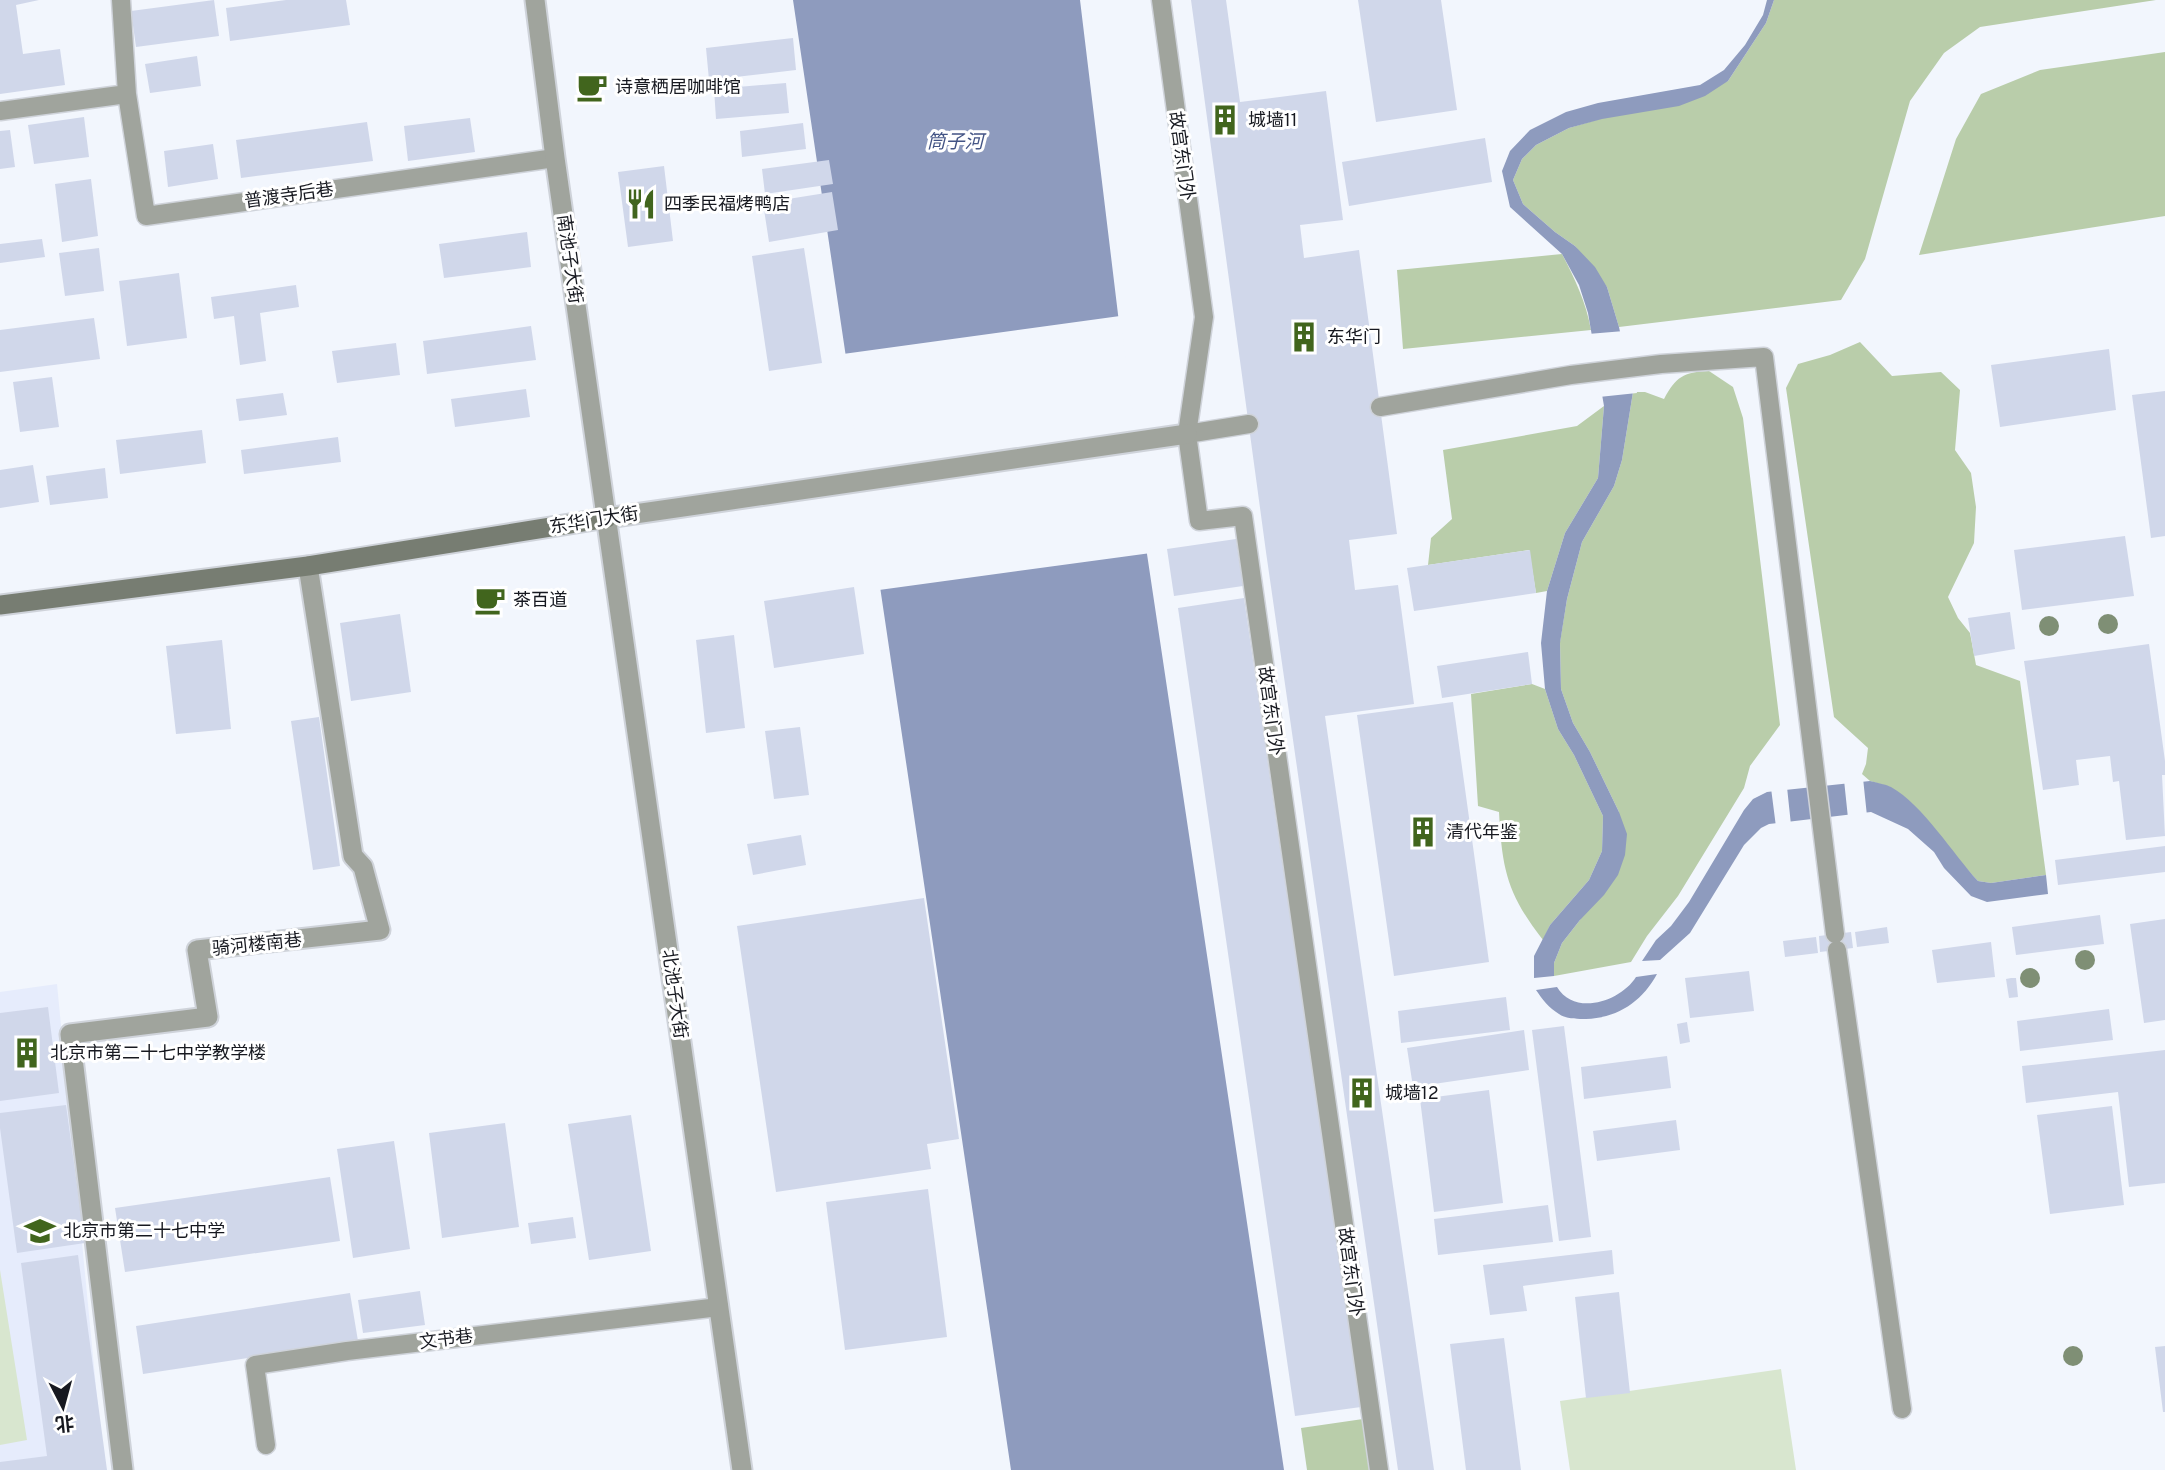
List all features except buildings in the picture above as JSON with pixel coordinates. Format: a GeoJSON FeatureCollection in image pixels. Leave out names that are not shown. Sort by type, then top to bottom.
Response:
{"type":"FeatureCollection","features":[{"type":"Feature","properties":{"kind":"main road","name":"东华门大街"},"geometry":{"type":"LineString","coordinates":[[0,605],[308,566],[607,518]]}},
{"type":"Feature","properties":{"kind":"street","name":"南池子大街"},"geometry":{"type":"LineString","coordinates":[[535,0],[607,518]]}},
{"type":"Feature","properties":{"kind":"street","name":"东华门大街"},"geometry":{"type":"LineString","coordinates":[[607,518],[1187,434]]}},
{"type":"Feature","properties":{"kind":"street","name":"北池子大街"},"geometry":{"type":"LineString","coordinates":[[607,518],[742,1470]]}},
{"type":"Feature","properties":{"kind":"street","name":"骑河楼南巷"},"geometry":{"type":"LineString","coordinates":[[123,1470],[70,1034],[208,1017],[197,950],[380,930],[363,867],[353,856],[308,566]]}},
{"type":"Feature","properties":{"kind":"lane","name":"普渡寺后巷"},"geometry":{"type":"LineString","coordinates":[[121,0],[127,93],[146,216],[555,158]]}},
{"type":"Feature","properties":{"kind":"lane","name":"故宫东门外"},"geometry":{"type":"LineString","coordinates":[[1161,0],[1204,317],[1187,434],[1199,521],[1243,516],[1379,1470]]}},
{"type":"Feature","properties":{"kind":"lane"},"geometry":{"type":"LineString","coordinates":[[0,111],[127,93]]}},
{"type":"Feature","properties":{"kind":"lane"},"geometry":{"type":"LineString","coordinates":[[1380,407],[1571,375],[1661,364],[1764,357],[1836,942],[1902,1409]]}},
{"type":"Feature","properties":{"kind":"lane"},"geometry":{"type":"LineString","coordinates":[[1187,434],[1249,424]]}},
{"type":"Feature","properties":{"kind":"lane","name":"文书巷"},"geometry":{"type":"LineString","coordinates":[[266,1445],[255,1365],[361,1349],[719,1307]]}},
{"type":"Feature","properties":{"kind":"shaded area","name":"北京市第二十七中学"},"geometry":{"type":"Polygon","coordinates":[[[57,984],[104,1470],[0,1470],[0,992],[57,984]]]}},
{"type":"Feature","properties":{"kind":"green space"},"geometry":{"type":"Polygon","coordinates":[[[1774,0],[2156,0],[1980,27],[1944,53],[1910,101],[1865,259],[1841,300],[1619,327],[1607,287],[1575,246],[1523,204],[1513,180],[1522,159],[1536,145],[1569,128],[1728,81],[1766,23],[1774,0]]]}},
{"type":"Feature","properties":{"kind":"green space"},"geometry":{"type":"Polygon","coordinates":[[[2165,52],[2165,216],[1919,255],[1956,139],[1981,94],[2040,70],[2165,52]]]}},
{"type":"Feature","properties":{"kind":"green space"},"geometry":{"type":"Polygon","coordinates":[[[1562,254],[1580,291],[1591,330],[1403,349],[1397,270],[1562,254]]]}},
{"type":"Feature","properties":{"kind":"green space"},"geometry":{"type":"Polygon","coordinates":[[[1860,342],[1892,376],[1941,372],[1960,390],[1955,450],[1971,473],[1976,507],[1974,543],[1948,597],[1958,618],[1970,633],[1976,665],[2020,681],[2046,875],[1991,883],[1978,881],[1890,787],[1870,781],[1862,774],[1868,748],[1834,717],[1786,388],[1798,364],[1830,355],[1860,342]]]}},
{"type":"Feature","properties":{"kind":"green space"},"geometry":{"type":"Polygon","coordinates":[[[1709,371],[1733,387],[1743,418],[1780,725],[1750,766],[1744,788],[1678,896],[1631,962],[1554,976],[1554,963],[1562,943],[1580,920],[1619,812],[1573,723],[1561,689],[1560,642],[1567,599],[1582,542],[1614,486],[1622,460],[1633,392],[1645,392],[1664,399],[1672,385],[1681,377],[1709,371]]]}},
{"type":"Feature","properties":{"kind":"green space"},"geometry":{"type":"Polygon","coordinates":[[[1604,406],[1598,478],[1565,533],[1547,591],[1536,593],[1529,550],[1428,565],[1431,538],[1452,519],[1443,450],[1577,426],[1604,406]]]}},
{"type":"Feature","properties":{"kind":"green space"},"geometry":{"type":"Polygon","coordinates":[[[1532,684],[1545,689],[1558,729],[1574,755],[1603,816],[1602,851],[1589,880],[1550,925],[1543,940],[1521,909],[1509,880],[1502,850],[1499,812],[1478,806],[1471,694],[1532,684]]]}},
{"type":"Feature","properties":{"kind":"green space"},"geometry":{"type":"Polygon","coordinates":[[[0,1270],[27,1440],[0,1445],[0,1270]]]}},
{"type":"Feature","properties":{"kind":"green space"},"geometry":{"type":"Polygon","coordinates":[[[1781,1369],[1796,1470],[1570,1470],[1560,1401],[1781,1369]]]}},
{"type":"Feature","properties":{"kind":"green space"},"geometry":{"type":"Polygon","coordinates":[[[1363,1419],[1371,1470],[1307,1470],[1301,1428],[1363,1419]]]}},
{"type":"Feature","properties":{"kind":"water","name":"筒子河"},"geometry":{"type":"Polygon","coordinates":[[[793,0],[1080,0],[1147,554],[1284,1470],[1011,1470],[793,0]]]}},
{"type":"Feature","properties":{"kind":"water"},"geometry":{"type":"Polygon","coordinates":[[[1767,0],[1774,0],[1766,23],[1728,81],[1705,96],[1679,106],[1602,119],[1569,128],[1536,145],[1522,159],[1513,180],[1523,204],[1575,246],[1595,267],[1607,287],[1633,392],[1622,460],[1614,486],[1582,542],[1567,599],[1560,643],[1561,689],[1573,723],[1619,812],[1627,834],[1625,855],[1618,875],[1604,895],[1562,943],[1554,963],[1554,976],[1534,978],[1534,956],[1550,925],[1589,880],[1602,851],[1603,816],[1574,755],[1558,729],[1545,689],[1541,643],[1547,591],[1565,533],[1598,478],[1604,406],[1588,313],[1579,285],[1562,254],[1510,207],[1502,171],[1510,151],[1530,130],[1566,112],[1598,103],[1700,85],[1724,70],[1745,45],[1763,15],[1767,0]]]}},
{"type":"Feature","properties":{"kind":"water"},"geometry":{"type":"Polygon","coordinates":[[[1870,781],[1891,787],[1915,805],[1978,881],[1991,883],[2046,875],[2048,894],[1987,902],[1971,896],[1944,868],[1934,852],[1908,829],[1871,812],[1769,824],[1744,845],[1690,933],[1660,960],[1642,961],[1656,940],[1671,926],[1689,902],[1753,799],[1767,792],[1870,781]]]}},
{"type":"Feature","properties":{"kind":"water"},"geometry":{"type":"Polygon","coordinates":[[[1657,974],[1644,993],[1628,1007],[1597,1018],[1575,1019],[1562,1016],[1543,1000],[1536,990],[1557,987],[1565,996],[1575,1001],[1598,1002],[1620,993],[1636,977],[1657,974]]]}},
{"type":"Feature","properties":{"kind":"pier"},"geometry":{"type":"Polygon","coordinates":[[[1120,316],[1151,553],[879,590],[843,354],[1120,316]]]}},
{"type":"Feature","properties":{"kind":"pier"},"geometry":{"type":"Polygon","coordinates":[[[1624,331],[1637,393],[1599,397],[1588,334],[1624,331]]]}},
{"type":"Feature","properties":{"kind":"pier"},"geometry":{"type":"Polygon","coordinates":[[[1863,778],[1867,816],[1848,818],[1844,780],[1863,778]]]}},
{"type":"Feature","properties":{"kind":"pier"},"geometry":{"type":"Polygon","coordinates":[[[1787,787],[1791,825],[1776,827],[1771,788],[1787,787]]]}},
{"type":"Feature","properties":{"kind":"place","name":"诗意栖居咖啡馆"},"geometry":{"type":"Point","coordinates":[592,87]}},
{"type":"Feature","properties":{"kind":"place","name":"城墙11"},"geometry":{"type":"Point","coordinates":[1225,120]}},
{"type":"Feature","properties":{"kind":"place","name":"四季民福烤鸭店"},"geometry":{"type":"Point","coordinates":[641,204]}},
{"type":"Feature","properties":{"kind":"place","name":"东华门"},"geometry":{"type":"Point","coordinates":[1304,337]}},
{"type":"Feature","properties":{"kind":"place","name":"茶百道"},"geometry":{"type":"Point","coordinates":[490,600]}},
{"type":"Feature","properties":{"kind":"place","name":"清代年鉴"},"geometry":{"type":"Point","coordinates":[1423,832]}},
{"type":"Feature","properties":{"kind":"place","name":"北京市第二十七中学教学楼"},"geometry":{"type":"Point","coordinates":[27,1053]}},
{"type":"Feature","properties":{"kind":"place","name":"城墙12"},"geometry":{"type":"Point","coordinates":[1362,1093]}},
{"type":"Feature","properties":{"kind":"place","name":"北京市第二十七中学"},"geometry":{"type":"Point","coordinates":[40,1231]}}]}
